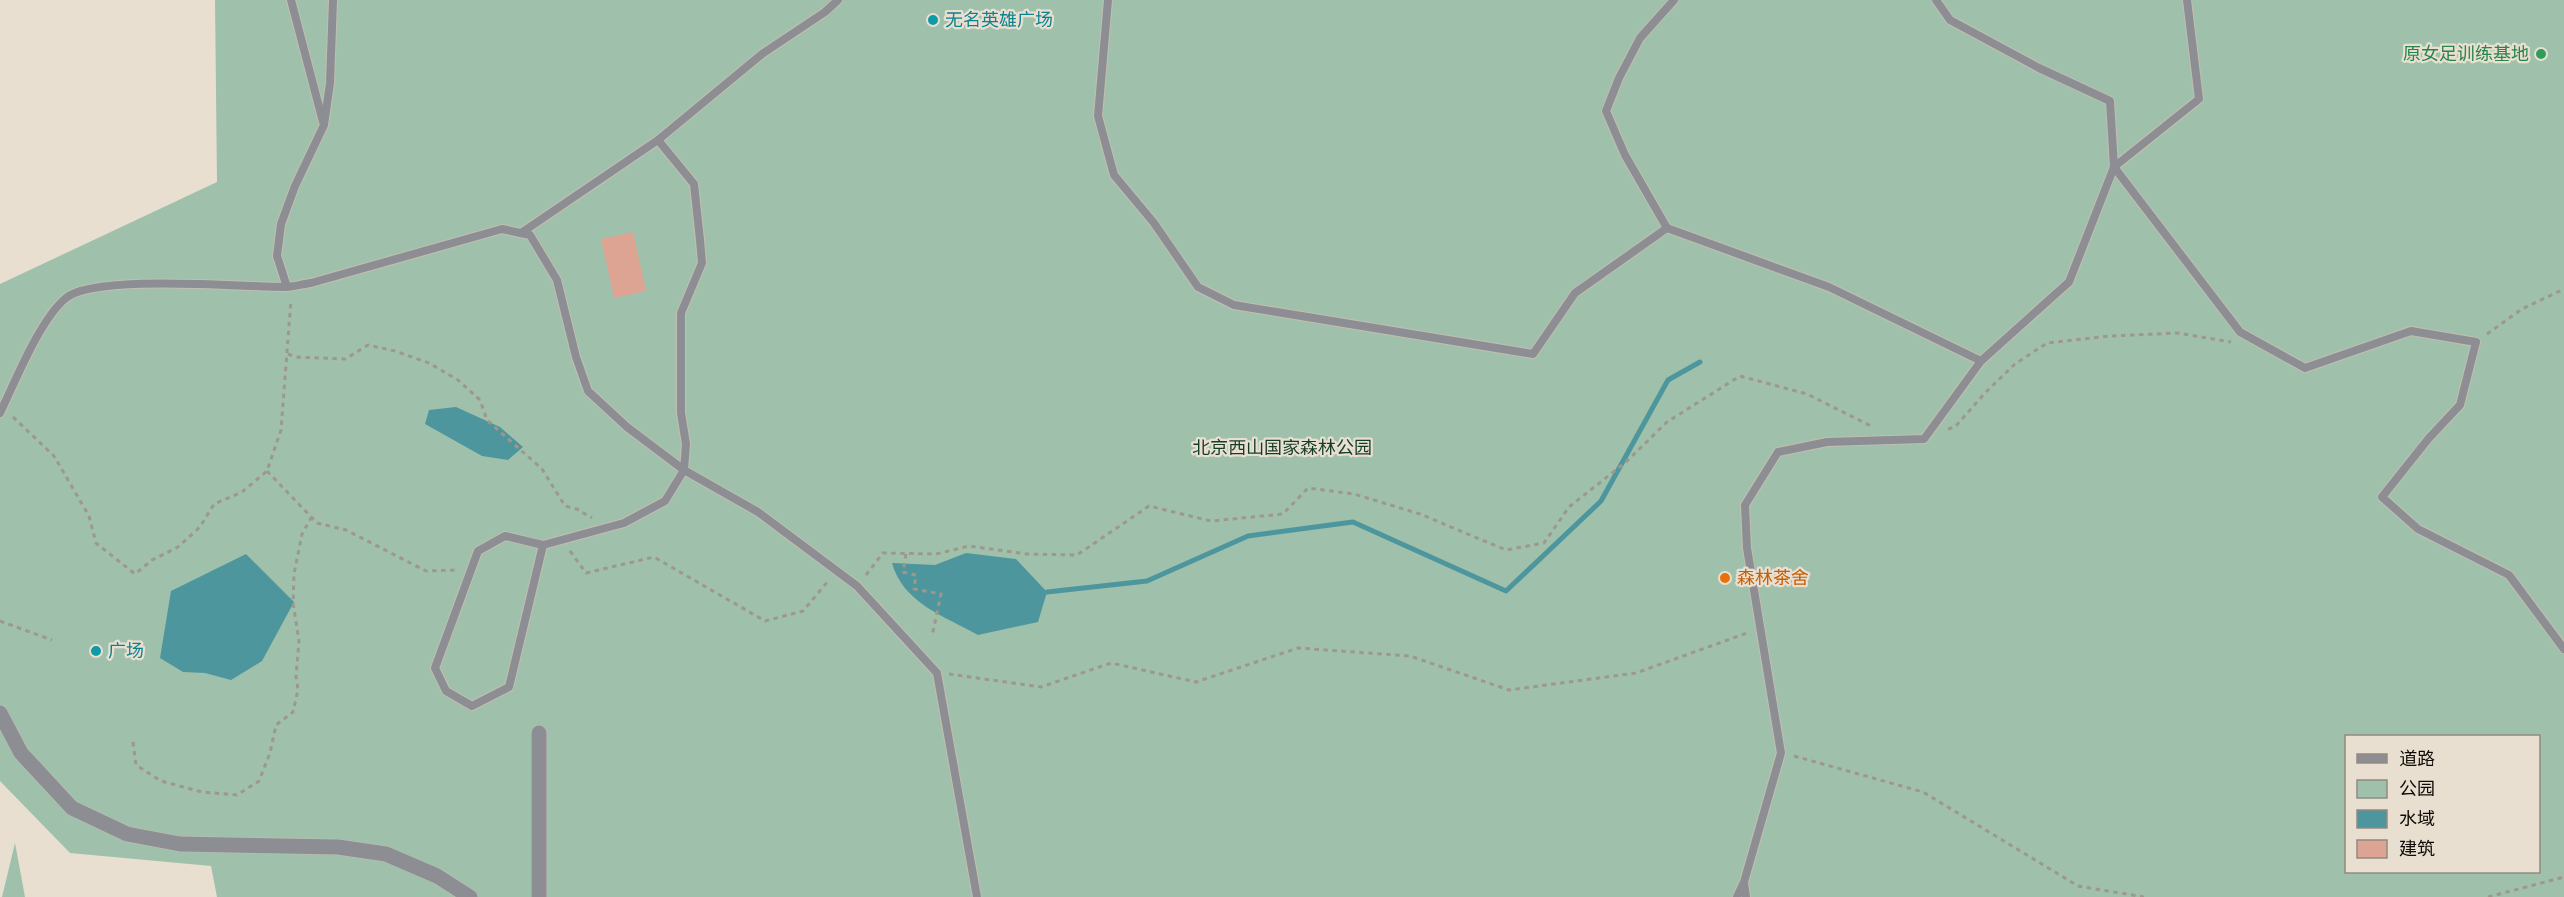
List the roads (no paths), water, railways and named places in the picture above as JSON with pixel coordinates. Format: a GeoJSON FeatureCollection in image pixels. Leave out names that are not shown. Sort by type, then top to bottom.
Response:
{"type":"FeatureCollection","features":[{"type":"Feature","properties":{"kind":"street"},"geometry":{"type":"LineString","coordinates":[[0,713],[21,753],[72,808],[127,834],[180,844],[338,847],[386,854],[437,876],[470,897]]}},
{"type":"Feature","properties":{"kind":"street"},"geometry":{"type":"LineString","coordinates":[[539,732],[539,897]]}},
{"type":"Feature","properties":{"kind":"lane"},"geometry":{"type":"LineString","coordinates":[[291,0],[324,125]]}},
{"type":"Feature","properties":{"kind":"lane"},"geometry":{"type":"LineString","coordinates":[[287,287],[277,256],[281,224],[295,186],[324,125],[330,83],[333,0]]}},
{"type":"Feature","properties":{"kind":"lane"},"geometry":{"type":"LineString","coordinates":[[521,233],[658,140],[762,54],[825,12],[838,0]]}},
{"type":"Feature","properties":{"kind":"lane"},"geometry":{"type":"LineString","coordinates":[[1108,0],[1098,116],[1114,175],[1154,223],[1198,287],[1234,305],[1533,354],[1575,293],[1667,228]]}},
{"type":"Feature","properties":{"kind":"lane"},"geometry":{"type":"LineString","coordinates":[[1674,0],[1640,39],[1619,78],[1606,111],[1625,155],[1667,228],[1829,287],[1981,361]]}},
{"type":"Feature","properties":{"kind":"lane"},"geometry":{"type":"LineString","coordinates":[[1737,897],[1744,882],[1781,753],[1747,548],[1745,505],[1779,452],[1827,442],[1924,439],[1981,361],[2069,282],[2114,167],[2110,101],[2039,68],[1950,20],[1936,0]]}},
{"type":"Feature","properties":{"kind":"lane"},"geometry":{"type":"LineString","coordinates":[[2114,167],[2199,99],[2187,0]]}},
{"type":"Feature","properties":{"kind":"lane"},"geometry":{"type":"LineString","coordinates":[[543,545],[509,687],[472,706],[446,692],[435,668],[478,551],[505,536],[543,545],[624,523],[665,501],[684,470],[686,444],[681,413],[681,313],[702,263],[694,184],[658,140]]}},
{"type":"Feature","properties":{"kind":"lane"},"geometry":{"type":"LineString","coordinates":[[2114,167],[2240,332],[2305,368],[2411,331],[2476,342],[2460,405],[2429,438],[2382,497],[2418,529],[2509,575],[2564,648]]}},
{"type":"Feature","properties":{"kind":"lane"},"geometry":{"type":"LineString","coordinates":[[1,410],[42,329],[67,297],[100,286],[148,284],[287,287],[311,283],[501,229],[530,235],[557,280],[576,357],[588,391],[627,427],[684,470],[758,512],[857,586],[937,673],[977,897]]}},
{"type":"Feature","properties":{"kind":"lane"},"geometry":{"type":"LineString","coordinates":[[1744,882],[1746,897]]}},
{"type":"Feature","properties":{"kind":"water"},"geometry":{"type":"Polygon","coordinates":[[[456,407],[500,427],[523,447],[508,460],[482,456],[425,424],[429,410],[456,407]]]}},
{"type":"Feature","properties":{"kind":"water"},"geometry":{"type":"Polygon","coordinates":[[[966,553],[1016,559],[1047,592],[1038,622],[978,635],[926,607],[915,598],[897,577],[892,563],[935,565],[966,553]]]}},
{"type":"Feature","properties":{"kind":"water"},"geometry":{"type":"Polygon","coordinates":[[[246,554],[294,602],[262,661],[231,680],[205,673],[183,672],[160,658],[171,591],[246,554]]]}},
{"type":"Feature","properties":{"kind":"waterway"},"geometry":{"type":"LineString","coordinates":[[1047,592],[1147,581],[1248,536],[1353,522],[1506,591],[1601,501],[1668,380],[1700,362]]}},
{"type":"Feature","properties":{"kind":"place","name":"无名英雄广场"},"geometry":{"type":"Point","coordinates":[933,20]}},
{"type":"Feature","properties":{"kind":"place","name":"原女足训练基地"},"geometry":{"type":"Point","coordinates":[2541,54]}},
{"type":"Feature","properties":{"kind":"place","name":"森林茶舍"},"geometry":{"type":"Point","coordinates":[1725,578]}},
{"type":"Feature","properties":{"kind":"place","name":"广场"},"geometry":{"type":"Point","coordinates":[96,651]}},
{"type":"Feature","properties":{"kind":"park label","name":"北京西山国家森林公园"},"geometry":{"type":"Point","coordinates":[1282,448]}}]}
